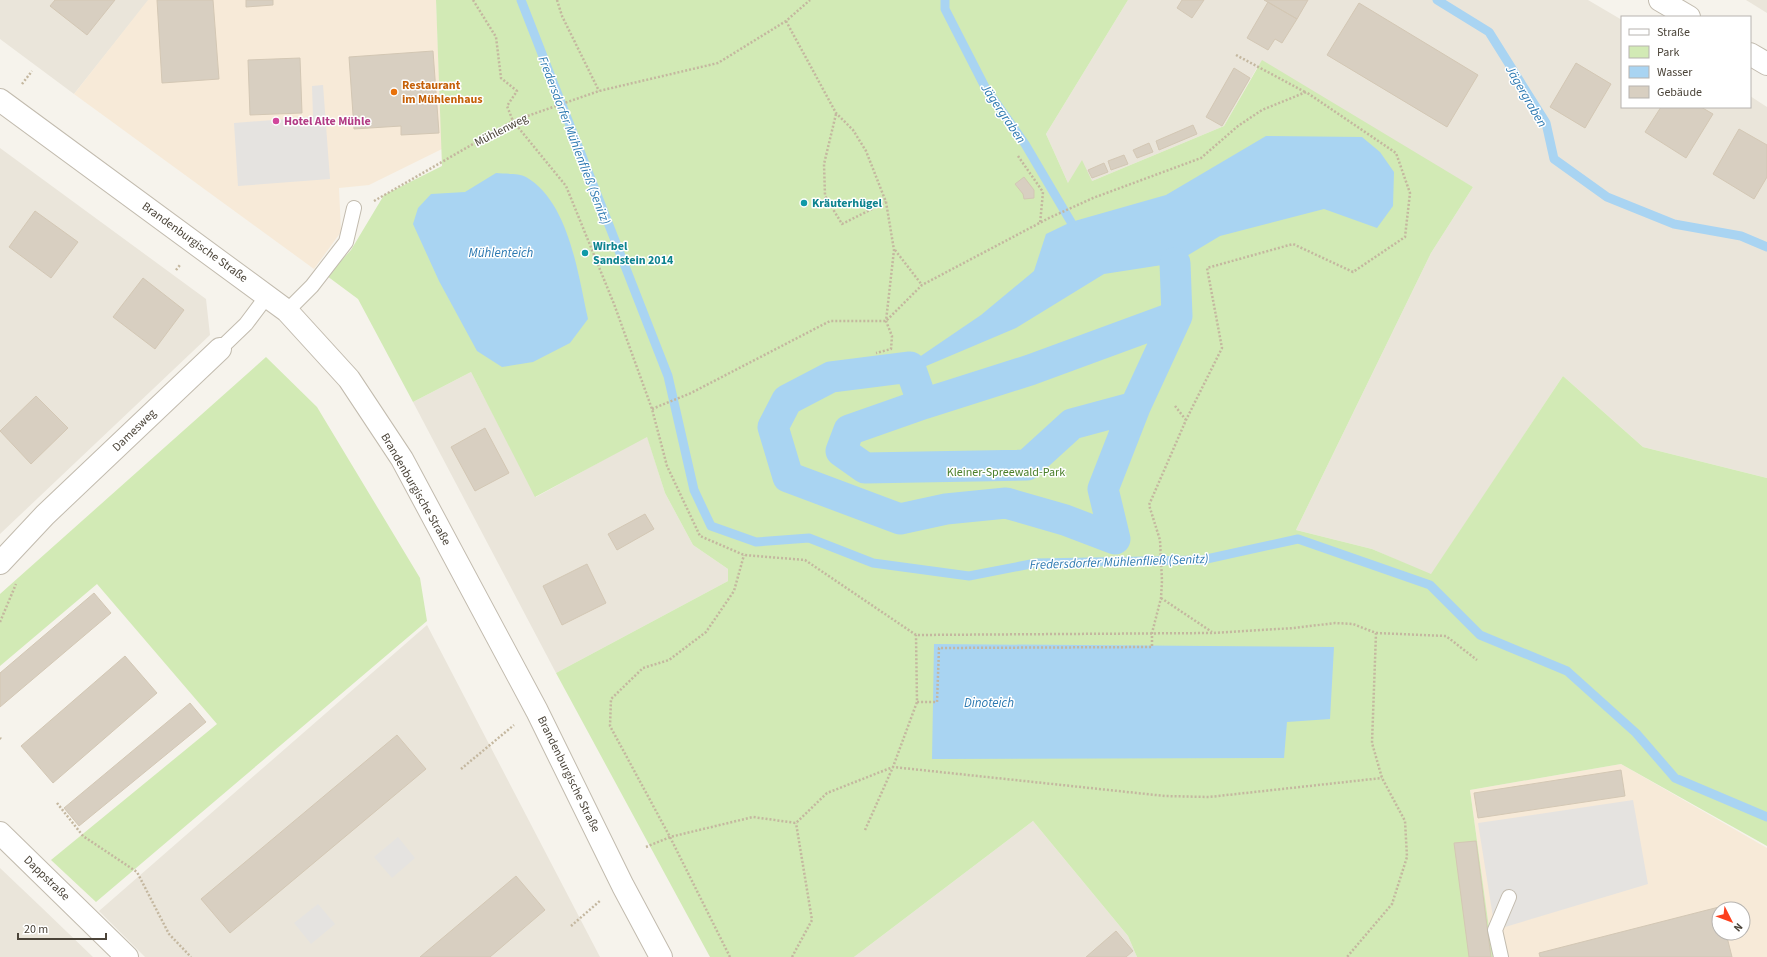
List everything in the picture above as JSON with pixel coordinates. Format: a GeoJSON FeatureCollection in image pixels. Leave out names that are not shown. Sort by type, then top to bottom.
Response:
{"type":"FeatureCollection","features":[{"type":"Feature","properties":{"kind":"street"},"geometry":{"type":"LineString","coordinates":[[1660,0],[1687,16]]}},
{"type":"Feature","properties":{"kind":"street"},"geometry":{"type":"LineString","coordinates":[[1751,55],[1767,64]]}},
{"type":"Feature","properties":{"kind":"street","name":"Brandenburgische Straße"},"geometry":{"type":"LineString","coordinates":[[9,95],[287,311],[349,379],[402,458],[537,711],[623,886],[661,957]]}},
{"type":"Feature","properties":{"kind":"street","name":"Damesweg"},"geometry":{"type":"LineString","coordinates":[[0,563],[45,515],[220,349]]}},
{"type":"Feature","properties":{"kind":"street","name":"Dappstraße"},"geometry":{"type":"LineString","coordinates":[[0,833],[127,957]]}},
{"type":"Feature","properties":{"kind":"lane"},"geometry":{"type":"LineString","coordinates":[[287,311],[312,286],[346,242],[354,208]]}},
{"type":"Feature","properties":{"kind":"lane","name":"Damesweg"},"geometry":{"type":"LineString","coordinates":[[220,349],[246,324],[267,296]]}},
{"type":"Feature","properties":{"kind":"lane"},"geometry":{"type":"LineString","coordinates":[[1501,957],[1495,930],[1509,897]]}},
{"type":"Feature","properties":{"kind":"path"},"geometry":{"type":"LineString","coordinates":[[473,0],[496,37],[501,78],[517,91],[507,106],[512,121],[566,186],[614,304],[652,409],[667,466],[700,536],[744,555],[805,560],[916,635],[1213,633],[1294,628],[1335,623],[1354,624],[1376,633],[1446,636],[1477,660]]}},
{"type":"Feature","properties":{"kind":"path"},"geometry":{"type":"LineString","coordinates":[[556,0],[562,16],[599,90]]}},
{"type":"Feature","properties":{"kind":"path","name":"Mühlenweg"},"geometry":{"type":"LineString","coordinates":[[354,208],[375,201],[512,121],[599,90],[718,63],[786,20],[810,0]]}},
{"type":"Feature","properties":{"kind":"path"},"geometry":{"type":"LineString","coordinates":[[786,20],[836,113],[853,130],[866,151],[886,202],[894,250],[886,321],[892,336],[891,349],[876,352]]}},
{"type":"Feature","properties":{"kind":"path"},"geometry":{"type":"LineString","coordinates":[[917,702],[937,702],[939,648],[1152,647],[1152,633],[1161,598],[1162,581],[1160,540],[1149,505],[1186,420],[1222,348],[1207,268],[1293,244],[1353,272],[1404,237],[1410,193],[1396,153],[1306,92],[1236,55]]}},
{"type":"Feature","properties":{"kind":"path"},"geometry":{"type":"LineString","coordinates":[[9,95],[32,71]]}},
{"type":"Feature","properties":{"kind":"path"},"geometry":{"type":"LineString","coordinates":[[652,409],[691,393],[830,321],[886,321],[922,284],[1040,225],[1049,218],[1093,198],[1201,158],[1238,126],[1262,110],[1306,92]]}},
{"type":"Feature","properties":{"kind":"path"},"geometry":{"type":"LineString","coordinates":[[836,113],[824,164],[825,196],[842,224],[886,202]]}},
{"type":"Feature","properties":{"kind":"path"},"geometry":{"type":"LineString","coordinates":[[1018,156],[1043,192],[1040,225]]}},
{"type":"Feature","properties":{"kind":"path"},"geometry":{"type":"LineString","coordinates":[[894,250],[922,284]]}},
{"type":"Feature","properties":{"kind":"path"},"geometry":{"type":"LineString","coordinates":[[1175,406],[1186,420]]}},
{"type":"Feature","properties":{"kind":"path"},"geometry":{"type":"LineString","coordinates":[[730,957],[670,837],[610,726],[611,699],[643,668],[669,660],[706,632],[734,591],[744,555]]}},
{"type":"Feature","properties":{"kind":"path"},"geometry":{"type":"LineString","coordinates":[[1161,598],[1213,633]]}},
{"type":"Feature","properties":{"kind":"path"},"geometry":{"type":"LineString","coordinates":[[1347,957],[1392,904],[1407,857],[1405,821],[1382,778],[1372,743],[1376,633]]}},
{"type":"Feature","properties":{"kind":"path"},"geometry":{"type":"LineString","coordinates":[[864,830],[893,767],[917,702],[916,635]]}},
{"type":"Feature","properties":{"kind":"path"},"geometry":{"type":"LineString","coordinates":[[461,769],[516,723]]}},
{"type":"Feature","properties":{"kind":"path"},"geometry":{"type":"LineString","coordinates":[[796,823],[827,792],[893,767],[1165,796],[1209,797],[1382,778]]}},
{"type":"Feature","properties":{"kind":"path"},"geometry":{"type":"LineString","coordinates":[[57,803],[83,836],[137,872],[169,934],[191,957]]}},
{"type":"Feature","properties":{"kind":"path"},"geometry":{"type":"LineString","coordinates":[[646,847],[670,837],[753,817],[796,823]]}},
{"type":"Feature","properties":{"kind":"path"},"geometry":{"type":"LineString","coordinates":[[792,957],[812,920],[796,823]]}},
{"type":"Feature","properties":{"kind":"path"},"geometry":{"type":"LineString","coordinates":[[571,926],[601,900]]}},
{"type":"Feature","properties":{"kind":"shaded area"},"geometry":{"type":"Polygon","coordinates":[[[0,0],[148,1],[74,94],[0,39],[0,0]]]}},
{"type":"Feature","properties":{"kind":"shaded area","name":"Hotel Alte Mühle"},"geometry":{"type":"Polygon","coordinates":[[[148,0],[436,0],[442,149],[369,185],[339,188],[341,232],[314,269],[74,94],[148,0]]]}},
{"type":"Feature","properties":{"kind":"shaded area"},"geometry":{"type":"Polygon","coordinates":[[[1128,0],[1588,0],[1621,19],[1621,108],[1751,108],[1751,97],[1767,107],[1767,478],[1643,447],[1563,376],[1431,575],[1372,549],[1296,530],[1431,253],[1473,187],[1258,66],[1224,126],[1092,181],[1068,183],[1046,134],[1128,0]]]}},
{"type":"Feature","properties":{"kind":"shaded area"},"geometry":{"type":"Polygon","coordinates":[[[1746,0],[1767,0],[1767,13],[1746,0]]]}},
{"type":"Feature","properties":{"kind":"shaded area"},"geometry":{"type":"Polygon","coordinates":[[[323,85],[330,179],[238,186],[234,123],[313,117],[312,86],[323,85]]]}},
{"type":"Feature","properties":{"kind":"shaded area"},"geometry":{"type":"Polygon","coordinates":[[[0,148],[206,299],[210,335],[0,534],[0,148]]]}},
{"type":"Feature","properties":{"kind":"shaded area"},"geometry":{"type":"Polygon","coordinates":[[[471,372],[536,497],[647,436],[665,493],[693,545],[728,569],[728,581],[556,673],[413,402],[471,372]]]}},
{"type":"Feature","properties":{"kind":"shaded area"},"geometry":{"type":"Polygon","coordinates":[[[427,625],[600,957],[145,957],[99,911],[427,625]]]}},
{"type":"Feature","properties":{"kind":"shaded area"},"geometry":{"type":"Polygon","coordinates":[[[1621,764],[1767,848],[1767,957],[1493,957],[1470,790],[1621,764]]]}},
{"type":"Feature","properties":{"kind":"shaded area"},"geometry":{"type":"Polygon","coordinates":[[[1633,800],[1648,884],[1495,930],[1478,823],[1633,800]]]}},
{"type":"Feature","properties":{"kind":"shaded area"},"geometry":{"type":"Polygon","coordinates":[[[1033,821],[1128,936],[1137,957],[854,957],[1033,821]]]}},
{"type":"Feature","properties":{"kind":"shaded area"},"geometry":{"type":"Polygon","coordinates":[[[398,837],[415,858],[392,878],[374,857],[398,837]]]}},
{"type":"Feature","properties":{"kind":"shaded area"},"geometry":{"type":"Polygon","coordinates":[[[0,868],[40,906],[93,957],[0,957],[0,868]]]}},
{"type":"Feature","properties":{"kind":"shaded area"},"geometry":{"type":"Polygon","coordinates":[[[318,904],[335,924],[311,944],[294,923],[318,904]]]}},
{"type":"Feature","properties":{"kind":"green space","name":"Kleiner-Spreewald-Park"},"geometry":{"type":"Polygon","coordinates":[[[436,0],[1128,0],[1046,134],[1068,183],[1082,160],[1092,181],[1224,126],[1262,60],[1473,187],[1431,253],[1296,530],[1372,549],[1431,574],[1563,376],[1643,447],[1767,478],[1767,846],[1621,764],[1470,790],[1493,957],[1137,957],[1128,936],[1033,821],[854,957],[710,957],[556,673],[728,581],[728,569],[693,545],[665,493],[647,437],[535,497],[471,372],[413,402],[358,299],[327,276],[351,250],[384,195],[442,166],[436,0]]]}},
{"type":"Feature","properties":{"kind":"green space"},"geometry":{"type":"Polygon","coordinates":[[[266,357],[317,407],[420,578],[427,621],[96,902],[51,860],[217,724],[97,584],[0,666],[0,594],[266,357]]]}},
{"type":"Feature","properties":{"kind":"water"},"geometry":{"type":"Polygon","coordinates":[[[1266,136],[1362,137],[1380,152],[1394,172],[1393,206],[1377,228],[1324,209],[1220,236],[1175,263],[1104,274],[1016,328],[912,372],[909,364],[981,315],[1034,271],[1046,234],[1071,222],[1166,195],[1266,136]]]}},
{"type":"Feature","properties":{"kind":"water","name":"Mühlenteich"},"geometry":{"type":"Polygon","coordinates":[[[496,173],[516,174],[526,177],[541,188],[552,203],[562,221],[569,240],[588,319],[570,343],[533,362],[502,367],[477,351],[439,281],[413,224],[418,208],[431,194],[465,192],[496,173]]]}},
{"type":"Feature","properties":{"kind":"water","name":"Dinoteich"},"geometry":{"type":"Polygon","coordinates":[[[934,644],[1334,647],[1330,719],[1287,722],[1284,758],[932,759],[934,644]]]}},
{"type":"Feature","properties":{"kind":"building"},"geometry":{"type":"Polygon","coordinates":[[[55,0],[115,0],[87,35],[50,6],[55,0]]]}},
{"type":"Feature","properties":{"kind":"building"},"geometry":{"type":"Polygon","coordinates":[[[157,0],[213,0],[219,79],[162,83],[157,0]]]}},
{"type":"Feature","properties":{"kind":"building"},"geometry":{"type":"Polygon","coordinates":[[[246,0],[273,0],[273,5],[246,7],[246,0]]]}},
{"type":"Feature","properties":{"kind":"building"},"geometry":{"type":"Polygon","coordinates":[[[1182,0],[1204,0],[1192,18],[1177,8],[1182,0]]]}},
{"type":"Feature","properties":{"kind":"building"},"geometry":{"type":"Polygon","coordinates":[[[1264,0],[1308,0],[1297,19],[1264,0]]]}},
{"type":"Feature","properties":{"kind":"building"},"geometry":{"type":"Polygon","coordinates":[[[1268,2],[1297,19],[1282,43],[1275,39],[1268,50],[1247,38],[1268,2]]]}},
{"type":"Feature","properties":{"kind":"building"},"geometry":{"type":"Polygon","coordinates":[[[1359,3],[1478,75],[1447,127],[1327,55],[1359,3]]]}},
{"type":"Feature","properties":{"kind":"building","name":"Restaurant im Mühlenhaus"},"geometry":{"type":"Polygon","coordinates":[[[433,51],[439,133],[401,135],[401,126],[354,129],[349,57],[433,51]]]}},
{"type":"Feature","properties":{"kind":"building"},"geometry":{"type":"Polygon","coordinates":[[[300,58],[302,113],[250,115],[248,60],[300,58]]]}},
{"type":"Feature","properties":{"kind":"building"},"geometry":{"type":"Polygon","coordinates":[[[1576,63],[1611,84],[1585,128],[1550,107],[1576,63]]]}},
{"type":"Feature","properties":{"kind":"building"},"geometry":{"type":"Polygon","coordinates":[[[1234,68],[1250,78],[1222,126],[1206,117],[1234,68]]]}},
{"type":"Feature","properties":{"kind":"building"},"geometry":{"type":"Polygon","coordinates":[[[1660,108],[1703,108],[1713,114],[1686,158],[1645,132],[1660,108]]]}},
{"type":"Feature","properties":{"kind":"building"},"geometry":{"type":"Polygon","coordinates":[[[1193,125],[1197,134],[1159,150],[1156,141],[1193,125]]]}},
{"type":"Feature","properties":{"kind":"building"},"geometry":{"type":"Polygon","coordinates":[[[1739,129],[1767,145],[1767,177],[1754,199],[1713,174],[1739,129]]]}},
{"type":"Feature","properties":{"kind":"building"},"geometry":{"type":"Polygon","coordinates":[[[1149,143],[1153,152],[1137,158],[1133,150],[1149,143]]]}},
{"type":"Feature","properties":{"kind":"building"},"geometry":{"type":"Polygon","coordinates":[[[1124,155],[1128,164],[1111,170],[1108,161],[1124,155]]]}},
{"type":"Feature","properties":{"kind":"building"},"geometry":{"type":"Polygon","coordinates":[[[1104,163],[1108,172],[1092,178],[1088,170],[1104,163]]]}},
{"type":"Feature","properties":{"kind":"building"},"geometry":{"type":"Polygon","coordinates":[[[1024,177],[1034,190],[1034,198],[1024,199],[1023,194],[1015,184],[1024,177]]]}},
{"type":"Feature","properties":{"kind":"building"},"geometry":{"type":"Polygon","coordinates":[[[35,211],[78,242],[51,278],[9,247],[35,211]]]}},
{"type":"Feature","properties":{"kind":"building"},"geometry":{"type":"Polygon","coordinates":[[[143,278],[184,310],[155,349],[113,317],[143,278]]]}},
{"type":"Feature","properties":{"kind":"building"},"geometry":{"type":"Polygon","coordinates":[[[36,396],[68,428],[31,464],[0,431],[36,396]]]}},
{"type":"Feature","properties":{"kind":"building"},"geometry":{"type":"Polygon","coordinates":[[[485,428],[509,473],[475,491],[451,447],[485,428]]]}},
{"type":"Feature","properties":{"kind":"building"},"geometry":{"type":"Polygon","coordinates":[[[645,514],[654,529],[617,550],[608,534],[645,514]]]}},
{"type":"Feature","properties":{"kind":"building"},"geometry":{"type":"Polygon","coordinates":[[[587,564],[606,603],[562,625],[543,586],[587,564]]]}},
{"type":"Feature","properties":{"kind":"building"},"geometry":{"type":"Polygon","coordinates":[[[94,593],[111,613],[0,707],[0,673],[94,593]]]}},
{"type":"Feature","properties":{"kind":"building"},"geometry":{"type":"Polygon","coordinates":[[[125,656],[157,693],[53,783],[21,746],[125,656]]]}},
{"type":"Feature","properties":{"kind":"building"},"geometry":{"type":"Polygon","coordinates":[[[190,703],[206,722],[79,826],[64,808],[190,703]]]}},
{"type":"Feature","properties":{"kind":"building"},"geometry":{"type":"Polygon","coordinates":[[[397,735],[426,769],[230,933],[201,899],[397,735]]]}},
{"type":"Feature","properties":{"kind":"building"},"geometry":{"type":"Polygon","coordinates":[[[1621,770],[1625,796],[1478,818],[1474,793],[1621,770]]]}},
{"type":"Feature","properties":{"kind":"building"},"geometry":{"type":"Polygon","coordinates":[[[1476,841],[1491,957],[1469,957],[1454,843],[1476,841]]]}},
{"type":"Feature","properties":{"kind":"building"},"geometry":{"type":"Polygon","coordinates":[[[516,876],[545,910],[490,957],[420,957],[516,876]]]}},
{"type":"Feature","properties":{"kind":"building"},"geometry":{"type":"Polygon","coordinates":[[[1711,909],[1711,941],[1728,941],[1732,957],[1540,957],[1539,953],[1711,909]]]}},
{"type":"Feature","properties":{"kind":"building"},"geometry":{"type":"Polygon","coordinates":[[[1116,931],[1133,951],[1126,957],[1086,957],[1116,931]]]}},
{"type":"Feature","properties":{"kind":"waterway","name":"Fredersdorfer Mühlenfließ (Senitz)"},"geometry":{"type":"LineString","coordinates":[[521,0],[668,376],[694,490],[711,526],[756,542],[809,538],[873,563],[969,576],[1036,563],[1202,560],[1298,539],[1430,585],[1480,635],[1567,671],[1636,733],[1675,778],[1767,817]]}},
{"type":"Feature","properties":{"kind":"waterway","name":"Jägergraben"},"geometry":{"type":"LineString","coordinates":[[945,0],[945,9],[985,87],[1025,144],[1071,222]]}},
{"type":"Feature","properties":{"kind":"waterway","name":"Jägergraben"},"geometry":{"type":"LineString","coordinates":[[1437,0],[1489,32],[1546,123],[1554,159],[1607,197],[1674,224],[1741,236],[1767,247]]}},
{"type":"Feature","properties":{"kind":"waterway"},"geometry":{"type":"LineString","coordinates":[[923,404],[910,367],[831,377],[787,400],[773,427],[788,477],[900,519],[946,509],[1006,503],[1065,520],[1115,539],[1103,489],[1135,407],[1177,316],[1175,263]]}},
{"type":"Feature","properties":{"kind":"waterway"},"geometry":{"type":"LineString","coordinates":[[1135,407],[1072,424],[1027,465],[865,468],[841,451],[849,430],[923,404],[1030,370],[1177,316]]}},
{"type":"Feature","properties":{"kind":"place","name":"Restaurant im Mühlenhaus"},"geometry":{"type":"Point","coordinates":[394,92]}},
{"type":"Feature","properties":{"kind":"place","name":"Hotel Alte Mühle"},"geometry":{"type":"Point","coordinates":[276,121]}},
{"type":"Feature","properties":{"kind":"place","name":"Kräuterhügel"},"geometry":{"type":"Point","coordinates":[804,203]}},
{"type":"Feature","properties":{"kind":"place","name":"Wirbel Sandstein 2014"},"geometry":{"type":"Point","coordinates":[585,253]}}]}
